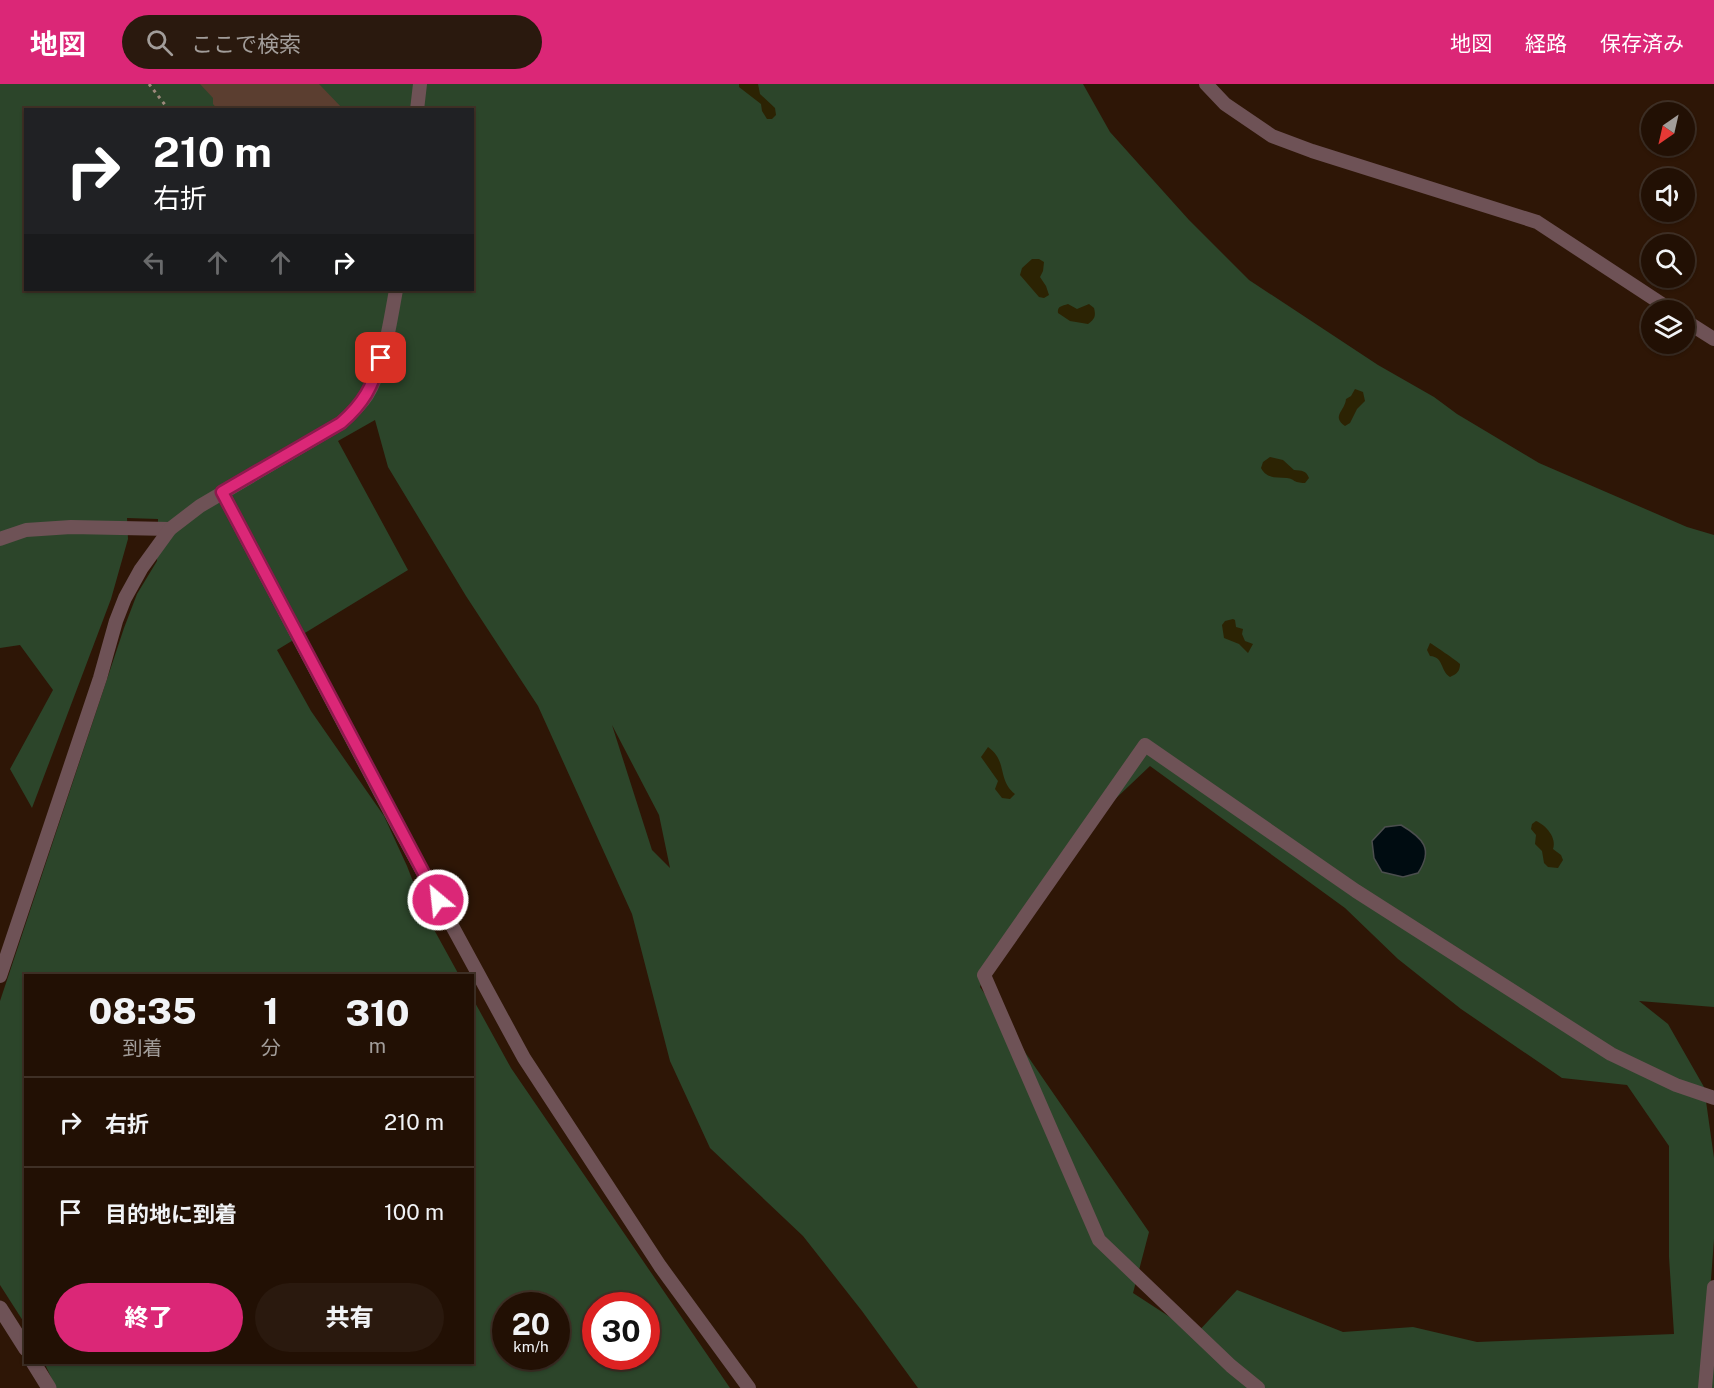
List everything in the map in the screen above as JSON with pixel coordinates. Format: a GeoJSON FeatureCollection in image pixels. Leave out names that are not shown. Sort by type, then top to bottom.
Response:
{"type":"FeatureCollection","features":[{"type":"Feature","properties":{"kind":"street"},"geometry":{"type":"LineString","coordinates":[[417,108],[420,84]]}},
{"type":"Feature","properties":{"kind":"street"},"geometry":{"type":"LineString","coordinates":[[1206,84],[1225,104],[1272,136],[1312,151],[1537,222],[1656,300]]}},
{"type":"Feature","properties":{"kind":"street"},"geometry":{"type":"LineString","coordinates":[[0,976],[125,598],[141,569],[170,529],[200,506],[341,423],[355,410],[374,381],[396,291]]}},
{"type":"Feature","properties":{"kind":"street"},"geometry":{"type":"LineString","coordinates":[[1695,327],[1714,339]]}},
{"type":"Feature","properties":{"kind":"street"},"geometry":{"type":"LineString","coordinates":[[222,492],[395,821],[524,1058],[660,1266],[749,1388]]}},
{"type":"Feature","properties":{"kind":"street"},"geometry":{"type":"LineString","coordinates":[[0,539],[26,530],[71,527],[170,529]]}},
{"type":"Feature","properties":{"kind":"street"},"geometry":{"type":"LineString","coordinates":[[1258,1388],[1231,1366],[1099,1240],[984,975],[1145,745],[1356,891],[1611,1054],[1676,1085],[1714,1098]]}},
{"type":"Feature","properties":{"kind":"street"},"geometry":{"type":"LineString","coordinates":[[1705,1388],[1714,1287]]}},
{"type":"Feature","properties":{"kind":"street"},"geometry":{"type":"LineString","coordinates":[[0,1308],[24,1346]]}},
{"type":"Feature","properties":{"kind":"street"},"geometry":{"type":"LineString","coordinates":[[34,1364],[49,1388]]}},
{"type":"Feature","properties":{"kind":"path"},"geometry":{"type":"LineString","coordinates":[[149,84],[167,108]]}},
{"type":"Feature","properties":{"kind":"green space"},"geometry":{"type":"Polygon","coordinates":[[[0,84],[1083,84],[1110,132],[1189,220],[1249,280],[1378,365],[1539,463],[1687,527],[1714,535],[1714,1007],[1639,1001],[1668,1024],[1704,1087],[1714,1158],[1714,1239],[1704,1374],[1714,1291],[1714,1388],[918,1388],[803,1236],[710,1148],[670,1061],[632,914],[538,706],[466,596],[388,467],[375,420],[338,441],[408,570],[277,650],[311,711],[384,816],[426,915],[458,974],[24,974],[24,1322],[0,1285],[0,1001],[124,628],[137,594],[157,561],[158,519],[127,518],[128,539],[111,599],[32,808],[10,769],[53,690],[20,645],[0,648],[0,84]],[[612,725],[652,850],[670,868],[659,815],[612,725]],[[1150,766],[1072,840],[989,958],[980,987],[1149,1232],[1133,1293],[1196,1334],[1237,1290],[1343,1332],[1413,1327],[1477,1342],[1674,1334],[1669,1257],[1669,1146],[1627,1085],[1562,1078],[1461,1009],[1398,959],[1345,908],[1150,766]]]}},
{"type":"Feature","properties":{"kind":"green space"},"geometry":{"type":"Polygon","coordinates":[[[474,1001],[511,1068],[730,1388],[56,1388],[45,1364],[474,1364],[474,1001]]]}},
{"type":"Feature","properties":{"kind":"sand"},"geometry":{"type":"Polygon","coordinates":[[[739,84],[758,84],[760,94],[775,108],[776,115],[772,119],[767,119],[761,104],[739,87],[739,84]]]}},
{"type":"Feature","properties":{"kind":"sand"},"geometry":{"type":"Polygon","coordinates":[[[1032,259],[1044,262],[1040,277],[1049,295],[1044,298],[1039,297],[1020,275],[1022,268],[1032,259]]]}},
{"type":"Feature","properties":{"kind":"sand"},"geometry":{"type":"Polygon","coordinates":[[[1068,304],[1077,309],[1089,304],[1094,308],[1094,319],[1088,324],[1070,321],[1058,313],[1059,308],[1068,304]]]}},
{"type":"Feature","properties":{"kind":"sand"},"geometry":{"type":"Polygon","coordinates":[[[1355,389],[1363,392],[1365,401],[1357,409],[1350,423],[1345,426],[1339,416],[1346,399],[1355,389]]]}},
{"type":"Feature","properties":{"kind":"sand"},"geometry":{"type":"Polygon","coordinates":[[[1270,457],[1283,460],[1294,470],[1305,472],[1309,478],[1305,483],[1301,483],[1269,476],[1261,468],[1263,462],[1270,457]]]}},
{"type":"Feature","properties":{"kind":"sand"},"geometry":{"type":"Polygon","coordinates":[[[1233,619],[1236,627],[1243,629],[1242,634],[1245,641],[1253,644],[1248,653],[1239,644],[1224,638],[1222,625],[1225,621],[1233,619]]]}},
{"type":"Feature","properties":{"kind":"sand"},"geometry":{"type":"Polygon","coordinates":[[[1430,643],[1460,664],[1456,673],[1450,677],[1438,659],[1430,656],[1427,650],[1430,643]]]}},
{"type":"Feature","properties":{"kind":"sand"},"geometry":{"type":"Polygon","coordinates":[[[988,747],[998,758],[1006,783],[1015,794],[1010,799],[1002,798],[995,789],[998,781],[981,757],[988,747]]]}},
{"type":"Feature","properties":{"kind":"sand"},"geometry":{"type":"Polygon","coordinates":[[[1536,821],[1550,832],[1553,849],[1561,855],[1563,860],[1558,868],[1548,867],[1544,863],[1542,851],[1535,844],[1536,835],[1531,829],[1532,824],[1536,821]]]}},
{"type":"Feature","properties":{"kind":"shaded area"},"geometry":{"type":"Polygon","coordinates":[[[1401,825],[1420,840],[1425,851],[1423,865],[1418,873],[1403,877],[1382,872],[1374,858],[1372,841],[1385,827],[1401,825]]]}},
{"type":"Feature","properties":{"kind":"building"},"geometry":{"type":"Polygon","coordinates":[[[200,84],[319,84],[342,108],[216,108],[213,104],[213,98],[200,84]]]}},
{"type":"Feature","properties":{"kind":"route"},"geometry":{"type":"LineString","coordinates":[[381,358],[374,381],[367,394],[341,423],[222,492],[438,900]]}}]}
